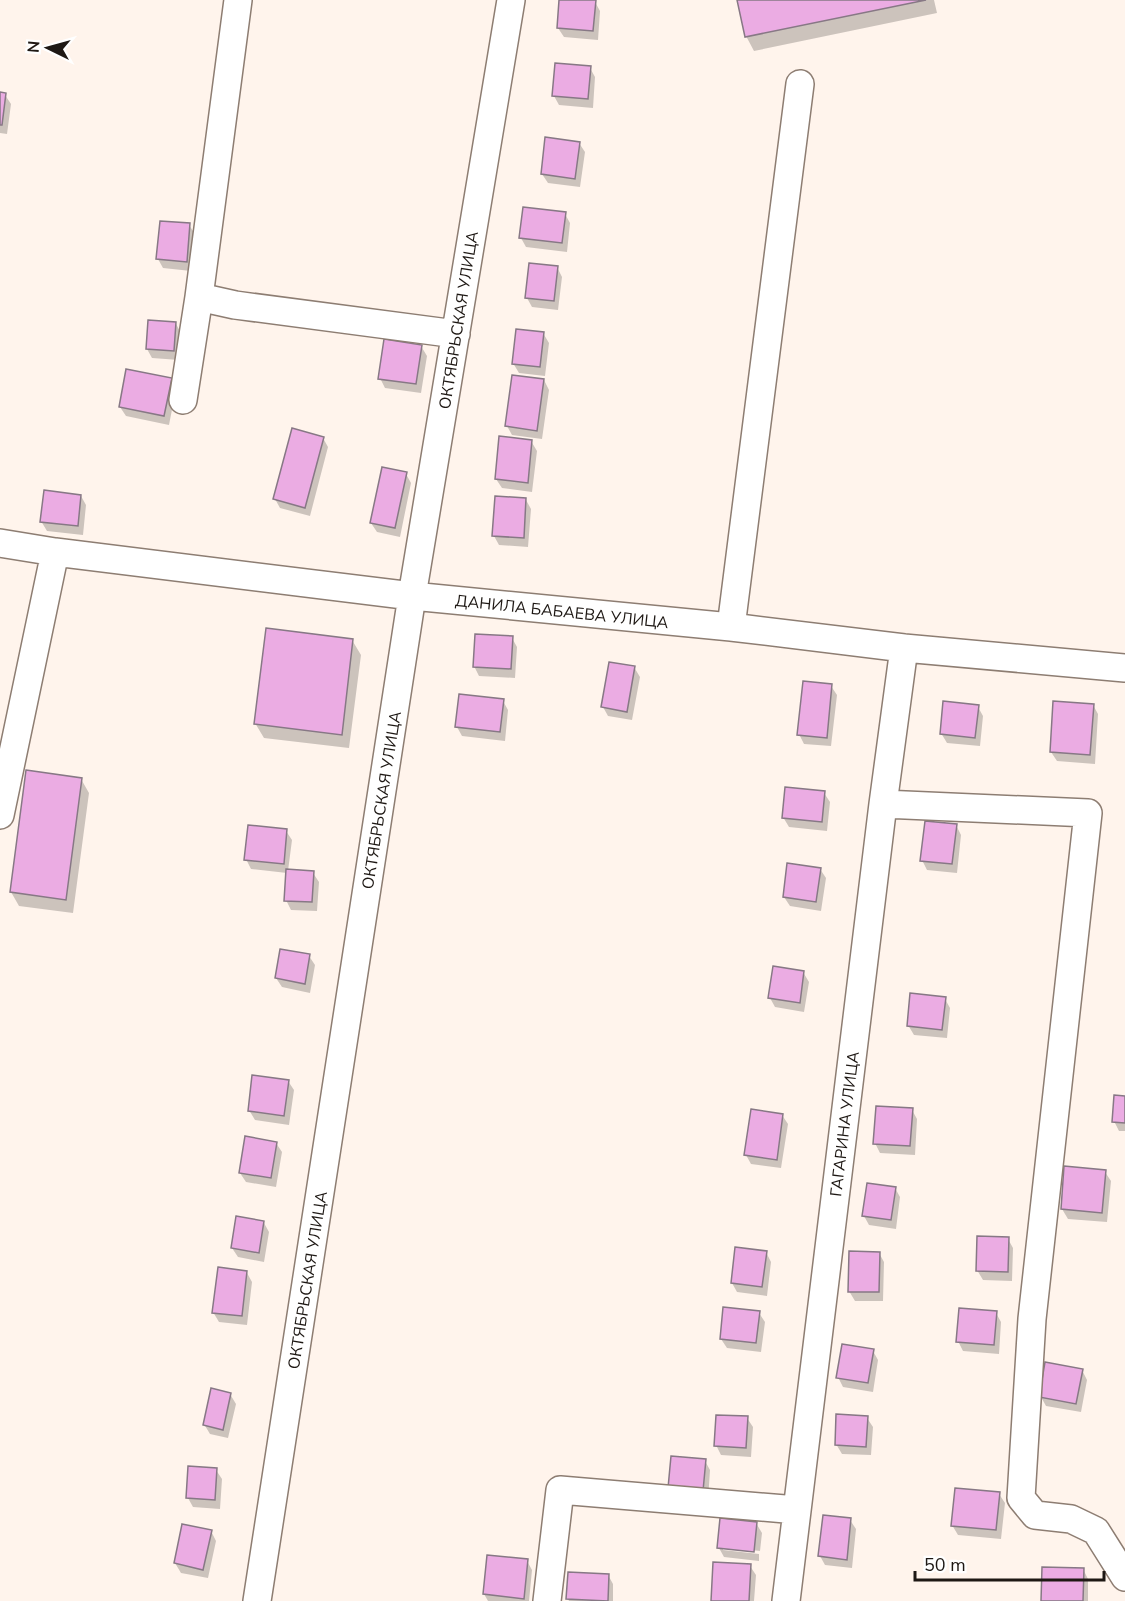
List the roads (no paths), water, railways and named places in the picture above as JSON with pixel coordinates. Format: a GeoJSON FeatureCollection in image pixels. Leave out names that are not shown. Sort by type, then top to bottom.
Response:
{"type":"FeatureCollection","features":[{"type":"Feature","properties":{"kind":"street"},"geometry":{"type":"LineString","coordinates":[[183,400],[237,0]]}},
{"type":"Feature","properties":{"kind":"street","name":"ОКТЯБРЬСКАЯ УЛИЦА"},"geometry":{"type":"LineString","coordinates":[[257,1601],[412,596],[511,0]]}},
{"type":"Feature","properties":{"kind":"street"},"geometry":{"type":"LineString","coordinates":[[731,627],[800,84]]}},
{"type":"Feature","properties":{"kind":"street"},"geometry":{"type":"LineString","coordinates":[[198,297],[235,305],[456,334]]}},
{"type":"Feature","properties":{"kind":"street","name":"ДАНИЛА БАБАЕВА УЛИЦА"},"geometry":{"type":"LineString","coordinates":[[0,543],[55,552],[412,596],[731,627],[904,648],[1125,668]]}},
{"type":"Feature","properties":{"kind":"street"},"geometry":{"type":"LineString","coordinates":[[0,815],[55,552]]}},
{"type":"Feature","properties":{"kind":"street","name":"ГАГАРИНА УЛИЦА"},"geometry":{"type":"LineString","coordinates":[[786,1601],[904,648]]}},
{"type":"Feature","properties":{"kind":"street"},"geometry":{"type":"LineString","coordinates":[[883,804],[1088,813],[1032,1318],[1021,1498],[1035,1515],[1071,1519],[1096,1531],[1125,1577]]}},
{"type":"Feature","properties":{"kind":"street"},"geometry":{"type":"LineString","coordinates":[[548,1601],[560,1490],[797,1510]]}}]}
